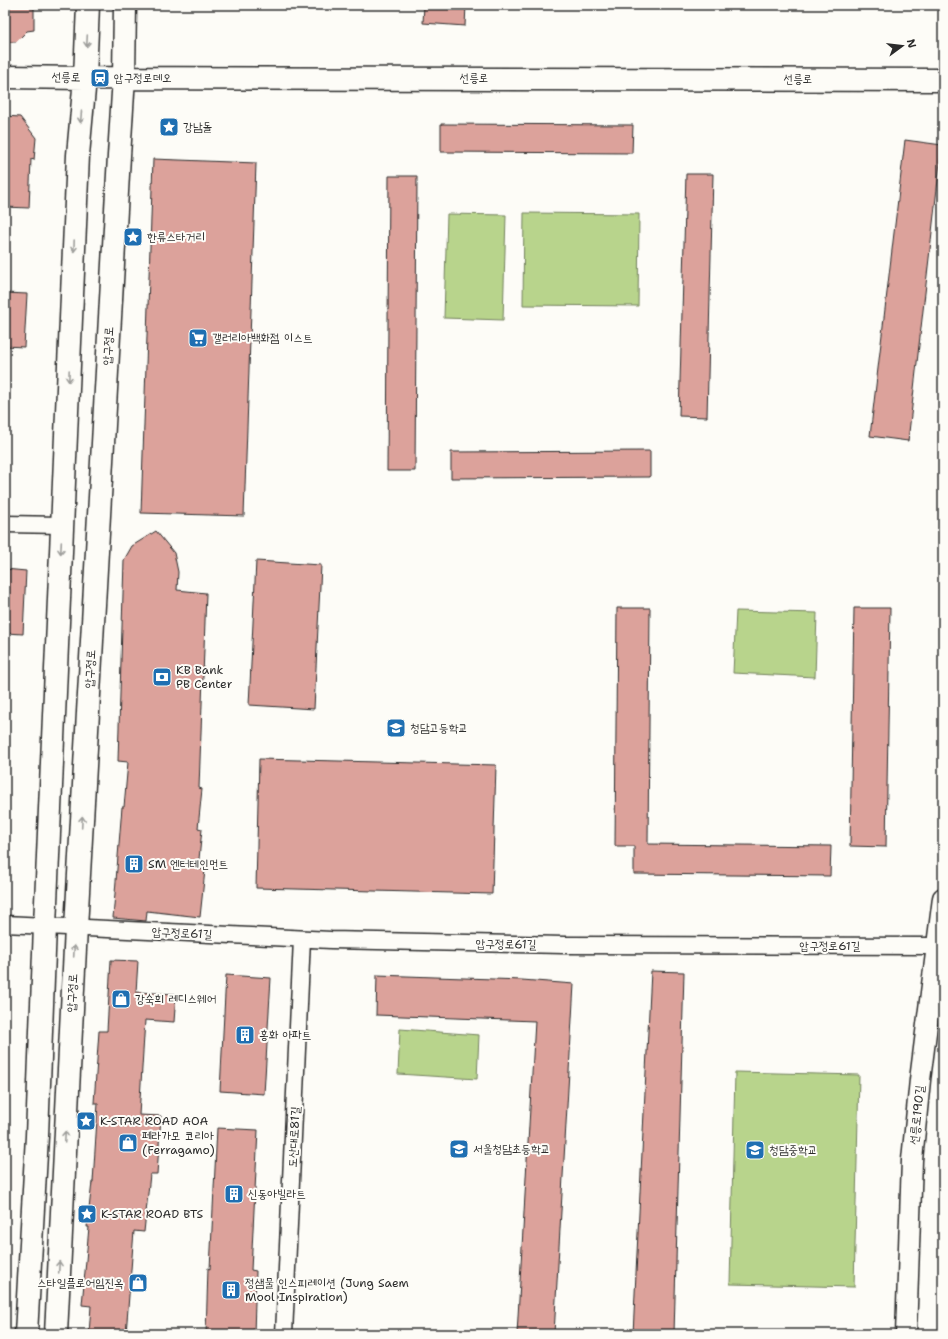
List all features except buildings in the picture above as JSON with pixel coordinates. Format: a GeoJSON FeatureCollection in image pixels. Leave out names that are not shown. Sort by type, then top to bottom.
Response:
{"type":"FeatureCollection","features":[{"type":"Feature","properties":{"kind":"main road"},"geometry":{"type":"LineString","coordinates":[[26,1334],[37,1136],[78,155],[85,78],[88,5]]}},
{"type":"Feature","properties":{"kind":"main road","name":"압구정로"},"geometry":{"type":"LineString","coordinates":[[56,1334],[76,928],[124,77],[125,5]]}},
{"type":"Feature","properties":{"kind":"main road","name":"선릉로"},"geometry":{"type":"LineString","coordinates":[[5,76],[85,78],[943,80]]}},
{"type":"Feature","properties":{"kind":"street"},"geometry":{"type":"LineString","coordinates":[[5,524],[62,525]]}},
{"type":"Feature","properties":{"kind":"street","name":"선릉로190길"},"geometry":{"type":"LineString","coordinates":[[906,1334],[912,1160],[920,1080],[943,898]]}},
{"type":"Feature","properties":{"kind":"street","name":"압구정로61길"},"geometry":{"type":"LineString","coordinates":[[5,924],[302,939],[572,945],[937,946]]}},
{"type":"Feature","properties":{"kind":"street","name":"도산대로81길"},"geometry":{"type":"LineString","coordinates":[[284,1334],[302,939]]}},
{"type":"Feature","properties":{"kind":"green space"},"geometry":{"type":"Polygon","coordinates":[[[524,213],[639,214],[638,306],[523,305],[524,213]]]}},
{"type":"Feature","properties":{"kind":"green space"},"geometry":{"type":"Polygon","coordinates":[[[447,214],[506,215],[503,320],[444,318],[447,214]]]}},
{"type":"Feature","properties":{"kind":"green space"},"geometry":{"type":"Polygon","coordinates":[[[736,611],[817,613],[815,677],[733,673],[736,611]]]}},
{"type":"Feature","properties":{"kind":"green space"},"geometry":{"type":"Polygon","coordinates":[[[400,1029],[479,1035],[477,1079],[398,1074],[400,1029]]]}},
{"type":"Feature","properties":{"kind":"green space"},"geometry":{"type":"Polygon","coordinates":[[[735,1072],[859,1075],[854,1287],[730,1284],[735,1072]]]}},
{"type":"Feature","properties":{"kind":"place","name":"압구정로데오"},"geometry":{"type":"Point","coordinates":[100,78]}},
{"type":"Feature","properties":{"kind":"place","name":"강남돌"},"geometry":{"type":"Point","coordinates":[169,127]}},
{"type":"Feature","properties":{"kind":"place","name":"한류스타거리"},"geometry":{"type":"Point","coordinates":[133,237]}},
{"type":"Feature","properties":{"kind":"place","name":"갤러리아백화점 이스트"},"geometry":{"type":"Point","coordinates":[198,338]}},
{"type":"Feature","properties":{"kind":"place","name":"KB Bank PB Center"},"geometry":{"type":"Point","coordinates":[162,677]}},
{"type":"Feature","properties":{"kind":"place","name":"청담고등학교"},"geometry":{"type":"Point","coordinates":[396,728]}},
{"type":"Feature","properties":{"kind":"place","name":"SM 엔터테인먼트"},"geometry":{"type":"Point","coordinates":[134,864]}},
{"type":"Feature","properties":{"kind":"place","name":"강숙희 레디스웨어"},"geometry":{"type":"Point","coordinates":[121,999]}},
{"type":"Feature","properties":{"kind":"place","name":"홍화 아파트"},"geometry":{"type":"Point","coordinates":[245,1035]}},
{"type":"Feature","properties":{"kind":"place","name":"K-STAR ROAD AOA"},"geometry":{"type":"Point","coordinates":[86,1121]}},
{"type":"Feature","properties":{"kind":"place","name":"페라가모 코리아 (Ferragamo)"},"geometry":{"type":"Point","coordinates":[128,1143]}},
{"type":"Feature","properties":{"kind":"place","name":"서울청담초등학교"},"geometry":{"type":"Point","coordinates":[459,1149]}},
{"type":"Feature","properties":{"kind":"place","name":"청담중학교"},"geometry":{"type":"Point","coordinates":[755,1150]}},
{"type":"Feature","properties":{"kind":"place","name":"신동아빌라트"},"geometry":{"type":"Point","coordinates":[234,1194]}},
{"type":"Feature","properties":{"kind":"place","name":"K-STAR ROAD BTS"},"geometry":{"type":"Point","coordinates":[87,1214]}},
{"type":"Feature","properties":{"kind":"place","name":"스타일플로어임진옥"},"geometry":{"type":"Point","coordinates":[138,1283]}},
{"type":"Feature","properties":{"kind":"place","name":"정샘물 인스피레이션 (Jung Saem Mool Inspiration)"},"geometry":{"type":"Point","coordinates":[231,1290]}}]}
